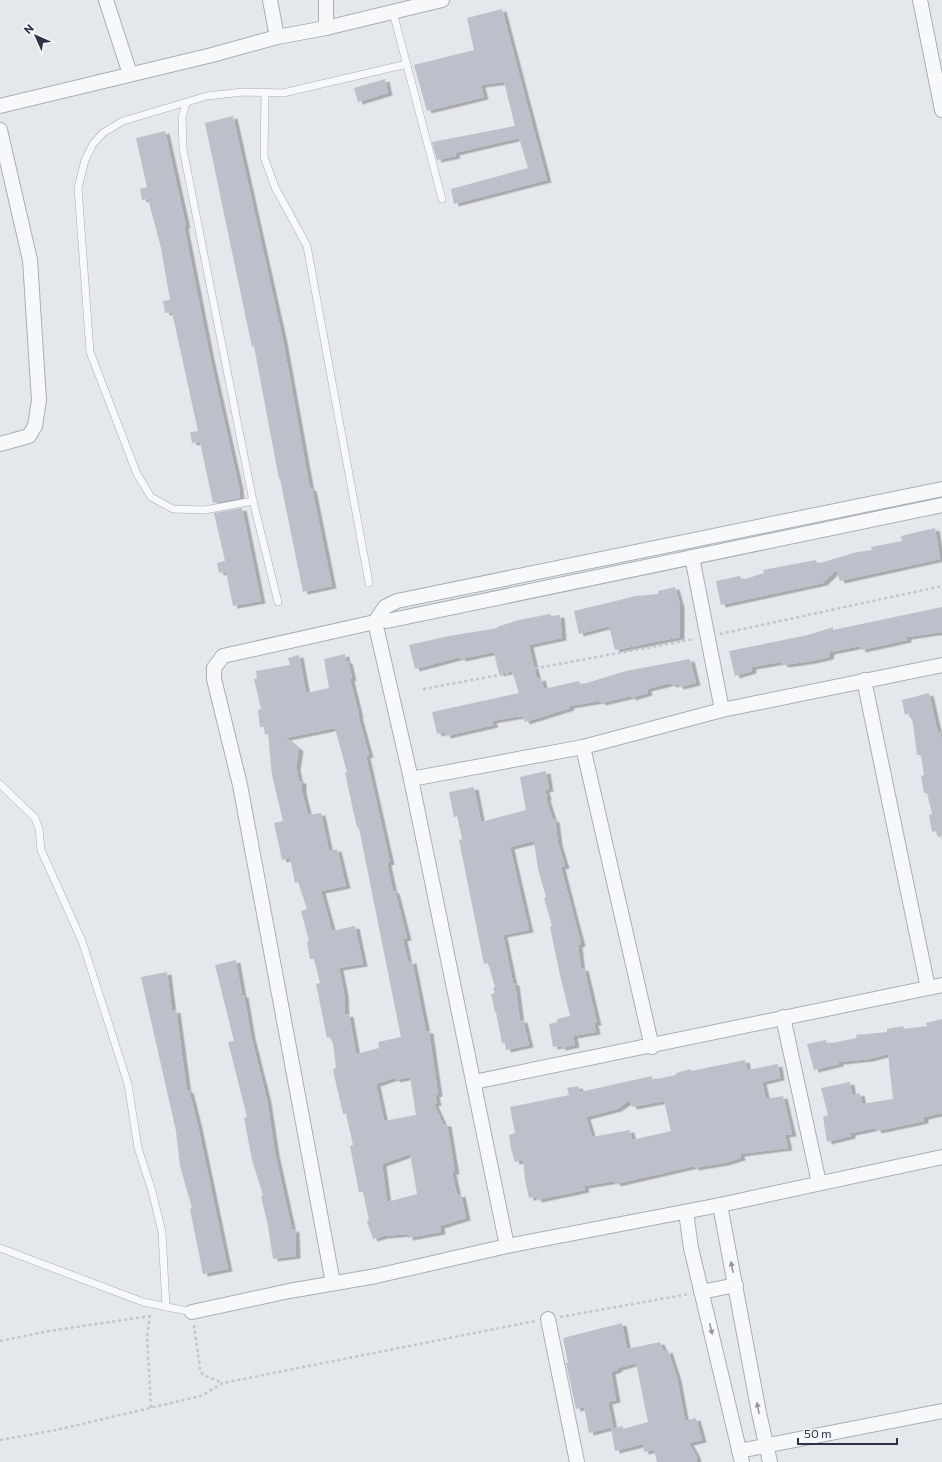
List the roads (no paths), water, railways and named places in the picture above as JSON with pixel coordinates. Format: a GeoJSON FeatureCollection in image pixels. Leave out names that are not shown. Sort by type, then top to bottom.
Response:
{"type":"FeatureCollection","features":[{"type":"Feature","properties":{"kind":"street"},"geometry":{"type":"LineString","coordinates":[[106,0],[130,74]]}},
{"type":"Feature","properties":{"kind":"street"},"geometry":{"type":"LineString","coordinates":[[270,0],[277,37]]}},
{"type":"Feature","properties":{"kind":"street"},"geometry":{"type":"LineString","coordinates":[[326,0],[326,28]]}},
{"type":"Feature","properties":{"kind":"street"},"geometry":{"type":"LineString","coordinates":[[0,106],[277,37],[326,28],[442,0]]}},
{"type":"Feature","properties":{"kind":"street"},"geometry":{"type":"LineString","coordinates":[[920,0],[942,109]]}},
{"type":"Feature","properties":{"kind":"street"},"geometry":{"type":"LineString","coordinates":[[0,130],[30,260],[39,400],[35,426],[29,436],[0,444]]}},
{"type":"Feature","properties":{"kind":"street"},"geometry":{"type":"LineString","coordinates":[[507,1246],[377,620],[385,607],[398,601],[942,489]]}},
{"type":"Feature","properties":{"kind":"street"},"geometry":{"type":"LineString","coordinates":[[333,1283],[240,785],[214,679],[214,668],[223,656],[377,620],[387,621],[942,505]]}},
{"type":"Feature","properties":{"kind":"street"},"geometry":{"type":"LineString","coordinates":[[692,557],[722,710]]}},
{"type":"Feature","properties":{"kind":"street"},"geometry":{"type":"LineString","coordinates":[[411,779],[583,747],[722,710],[942,665]]}},
{"type":"Feature","properties":{"kind":"street"},"geometry":{"type":"LineString","coordinates":[[864,680],[928,988]]}},
{"type":"Feature","properties":{"kind":"street"},"geometry":{"type":"LineString","coordinates":[[583,747],[652,1047]]}},
{"type":"Feature","properties":{"kind":"street"},"geometry":{"type":"LineString","coordinates":[[474,1082],[652,1047],[942,985]]}},
{"type":"Feature","properties":{"kind":"street"},"geometry":{"type":"LineString","coordinates":[[783,1018],[819,1182]]}},
{"type":"Feature","properties":{"kind":"street"},"geometry":{"type":"LineString","coordinates":[[192,1312],[333,1283],[376,1276],[507,1246],[720,1205],[819,1182],[942,1157]]}},
{"type":"Feature","properties":{"kind":"street"},"geometry":{"type":"LineString","coordinates":[[720,1205],[736,1284],[759,1414],[770,1462]]}},
{"type":"Feature","properties":{"kind":"street"},"geometry":{"type":"LineString","coordinates":[[686,1212],[701,1292],[740,1457],[767,1446],[942,1411]]}},
{"type":"Feature","properties":{"kind":"street"},"geometry":{"type":"LineString","coordinates":[[701,1292],[736,1284]]}},
{"type":"Feature","properties":{"kind":"street"},"geometry":{"type":"LineString","coordinates":[[548,1319],[577,1462]]}},
{"type":"Feature","properties":{"kind":"lane"},"geometry":{"type":"LineString","coordinates":[[393,12],[442,199]]}},
{"type":"Feature","properties":{"kind":"lane"},"geometry":{"type":"LineString","coordinates":[[253,501],[205,510],[173,509],[151,497],[137,474],[90,352],[78,188],[86,160],[93,144],[103,133],[123,121],[207,96],[243,92],[265,94],[283,93],[407,64]]}},
{"type":"Feature","properties":{"kind":"lane"},"geometry":{"type":"LineString","coordinates":[[265,94],[264,157],[276,187],[307,246],[369,583]]}},
{"type":"Feature","properties":{"kind":"lane"},"geometry":{"type":"LineString","coordinates":[[186,103],[182,117],[183,149],[253,501],[278,602]]}},
{"type":"Feature","properties":{"kind":"lane"},"geometry":{"type":"LineString","coordinates":[[0,784],[35,818],[39,829],[41,850],[82,941],[128,1084],[138,1148],[152,1192],[162,1232],[166,1307]]}},
{"type":"Feature","properties":{"kind":"lane"},"geometry":{"type":"LineString","coordinates":[[0,1248],[152,1304],[192,1312]]}}]}
